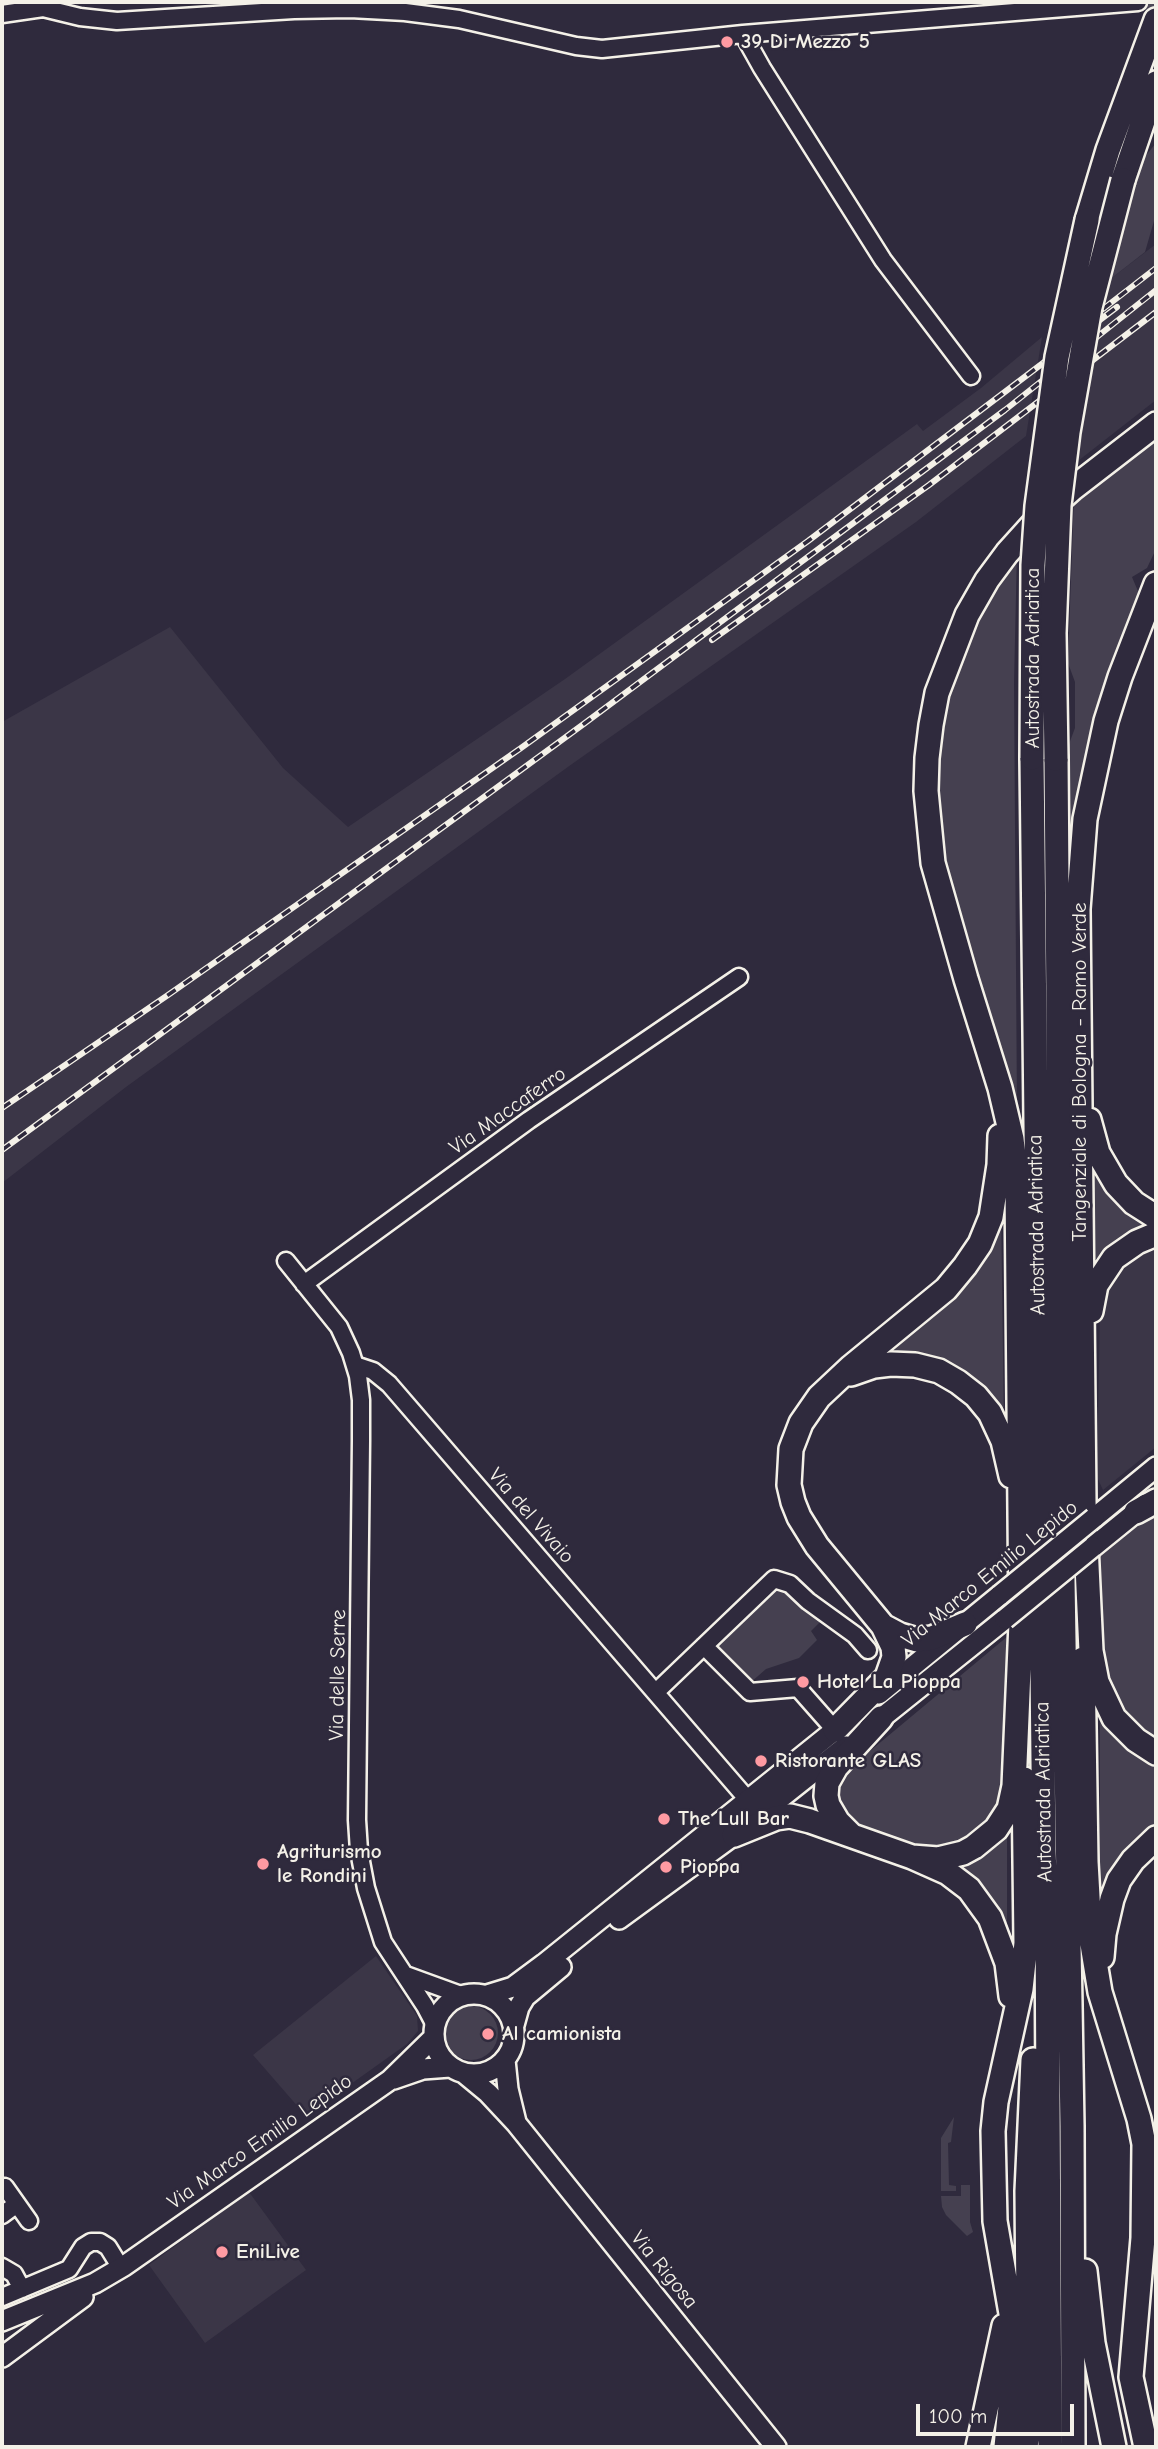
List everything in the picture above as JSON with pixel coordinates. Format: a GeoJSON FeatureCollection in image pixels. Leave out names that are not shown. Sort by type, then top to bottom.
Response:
{"type":"FeatureCollection","features":[{"type":"Feature","properties":{"kind":"highway","name":"Autostrada Adriatica"},"geometry":{"type":"LineString","coordinates":[[1050,2447],[1047,1918],[1043,1823],[1032,758],[1033,565],[1037,506],[1057,357],[1087,220],[1112,138],[1156,20]]}},
{"type":"Feature","properties":{"kind":"highway","name":"Autostrada Adriatica"},"geometry":{"type":"LineString","coordinates":[[1073,2447],[1072,2126],[1062,1506],[1054,633],[1062,481],[1079,364],[1090,307],[1123,180],[1156,83]]}},
{"type":"Feature","properties":{"kind":"highway"},"geometry":{"type":"LineString","coordinates":[[912,1857],[938,1859],[963,1853],[996,1829],[1009,1809],[1014,1786],[1013,1625],[1021,1553],[1017,1183],[1012,1139],[1000,1088],[933,863],[927,815],[928,747],[937,694],[967,615],[987,580],[1007,554],[1035,522],[1072,489],[1156,425]]}},
{"type":"Feature","properties":{"kind":"highway","name":"Tangenziale di Bologna - Ramo Verde"},"geometry":{"type":"LineString","coordinates":[[1086,1572],[1083,1489],[1079,879],[1085,819],[1106,721],[1119,677],[1156,584]]}},
{"type":"Feature","properties":{"kind":"highway"},"geometry":{"type":"LineString","coordinates":[[835,1730],[880,1685],[891,1669],[893,1647],[883,1626],[806,1530],[793,1502],[789,1465],[796,1436],[807,1412],[833,1384],[946,1289],[980,1244],[991,1217],[999,1165],[999,1129],[966,979]]}},
{"type":"Feature","properties":{"kind":"highway"},"geometry":{"type":"LineString","coordinates":[[1079,1005],[1093,1140],[1115,1184],[1133,1203],[1156,1217]]}},
{"type":"Feature","properties":{"kind":"highway"},"geometry":{"type":"LineString","coordinates":[[1083,1489],[1094,1294],[1101,1275],[1114,1258],[1137,1242],[1156,1234]]}},
{"type":"Feature","properties":{"kind":"highway"},"geometry":{"type":"LineString","coordinates":[[833,1384],[874,1366],[915,1364],[939,1371],[976,1396],[990,1413],[1003,1441],[1013,1487],[1021,1553]]}},
{"type":"Feature","properties":{"kind":"highway"},"geometry":{"type":"LineString","coordinates":[[1136,1512],[1156,1501]]}},
{"type":"Feature","properties":{"kind":"highway"},"geometry":{"type":"LineString","coordinates":[[1086,1572],[1091,1651],[1100,1689],[1121,1727],[1156,1753]]}},
{"type":"Feature","properties":{"kind":"highway"},"geometry":{"type":"LineString","coordinates":[[1086,1572],[1082,1614],[1086,1862],[1090,1933],[1100,1992],[1139,2119],[1144,2144],[1143,2238],[1131,2377],[1129,2447]]}},
{"type":"Feature","properties":{"kind":"highway"},"geometry":{"type":"LineString","coordinates":[[883,1626],[917,1640],[932,1638],[965,1624]]}},
{"type":"Feature","properties":{"kind":"highway"},"geometry":{"type":"LineString","coordinates":[[1006,2447],[1015,2357],[1007,2288],[995,2221],[992,2173],[996,2102],[1021,1989],[1027,1898],[1013,1625]]}},
{"type":"Feature","properties":{"kind":"highway"},"geometry":{"type":"LineString","coordinates":[[851,1835],[838,1822],[828,1805],[828,1783],[835,1766],[881,1718]]}},
{"type":"Feature","properties":{"kind":"highway"},"geometry":{"type":"LineString","coordinates":[[734,1835],[782,1816],[810,1821],[912,1857],[958,1880],[969,1889],[989,1918],[1007,1963],[1012,2033]]}},
{"type":"Feature","properties":{"kind":"highway"},"geometry":{"type":"LineString","coordinates":[[1100,1992],[1104,1934],[1112,1899],[1119,1880],[1133,1860],[1156,1838]]}},
{"type":"Feature","properties":{"kind":"highway"},"geometry":{"type":"LineString","coordinates":[[1026,2447],[1029,2424],[1027,2191],[1033,2062],[1047,1918]]}},
{"type":"Feature","properties":{"kind":"highway"},"geometry":{"type":"LineString","coordinates":[[1072,2126],[1093,2343],[1114,2447]]}},
{"type":"Feature","properties":{"kind":"highway"},"geometry":{"type":"LineString","coordinates":[[978,2447],[1004,2334],[1007,2288]]}},
{"type":"Feature","properties":{"kind":"highway"},"geometry":{"type":"LineString","coordinates":[[1131,2377],[1146,2447]]}},
{"type":"Feature","properties":{"kind":"main road","name":"Via Marco Emilio Lepido"},"geometry":{"type":"LineString","coordinates":[[487,1995],[513,1987],[749,1801],[1156,1467]]}},
{"type":"Feature","properties":{"kind":"main road","name":"Via Marco Emilio Lepido"},"geometry":{"type":"LineString","coordinates":[[514,2025],[525,1997],[617,1922],[734,1835],[881,1718],[1013,1625],[1093,1548],[1156,1495]]}},
{"type":"Feature","properties":{"kind":"main road"},"geometry":{"type":"LineString","coordinates":[[461,1995],[487,1995],[504,2007],[514,2025],[511,2050],[505,2060],[487,2072],[458,2070],[442,2058],[434,2031],[444,2007],[461,1995]]}},
{"type":"Feature","properties":{"kind":"main road","name":"Via Marco Emilio Lepido"},"geometry":{"type":"LineString","coordinates":[[120,2263],[156,2242],[390,2080],[434,2031]]}},
{"type":"Feature","properties":{"kind":"main road","name":"Via Rigosa"},"geometry":{"type":"LineString","coordinates":[[505,2060],[516,2123]]}},
{"type":"Feature","properties":{"kind":"main road","name":"Via Marco Emilio Lepido"},"geometry":{"type":"LineString","coordinates":[[390,2080],[423,2069],[458,2070]]}},
{"type":"Feature","properties":{"kind":"main road","name":"Via Rigosa"},"geometry":{"type":"LineString","coordinates":[[458,2070],[488,2093],[516,2123],[776,2447]]}},
{"type":"Feature","properties":{"kind":"main road"},"geometry":{"type":"LineString","coordinates":[[2,2309],[120,2263]]}},
{"type":"Feature","properties":{"kind":"main road"},"geometry":{"type":"LineString","coordinates":[[2,2321],[95,2283],[120,2263]]}},
{"type":"Feature","properties":{"kind":"main road"},"geometry":{"type":"LineString","coordinates":[[2,2357],[120,2263]]}},
{"type":"Feature","properties":{"kind":"street"},"geometry":{"type":"LineString","coordinates":[[2,14],[43,8],[80,17],[117,21],[350,9],[459,19],[576,46],[602,49],[743,34],[1138,2]]}},
{"type":"Feature","properties":{"kind":"street"},"geometry":{"type":"LineString","coordinates":[[743,34],[883,260],[971,376]]}},
{"type":"Feature","properties":{"kind":"street","name":"Via Maccaferro"},"geometry":{"type":"LineString","coordinates":[[304,1284],[529,1120],[739,977]]}},
{"type":"Feature","properties":{"kind":"street"},"geometry":{"type":"LineString","coordinates":[[286,1261],[339,1327],[355,1365]]}},
{"type":"Feature","properties":{"kind":"street","name":"Via del Vivaio"},"geometry":{"type":"LineString","coordinates":[[355,1365],[373,1371],[389,1384],[749,1801]]}},
{"type":"Feature","properties":{"kind":"street","name":"Via delle Serre"},"geometry":{"type":"LineString","coordinates":[[355,1365],[361,1399],[357,1820],[359,1851],[366,1888],[379,1931],[388,1952],[406,1975],[434,2031]]}},
{"type":"Feature","properties":{"kind":"street"},"geometry":{"type":"LineString","coordinates":[[656,1692],[774,1579],[790,1584],[808,1601],[855,1635],[868,1650]]}},
{"type":"Feature","properties":{"kind":"street"},"geometry":{"type":"LineString","coordinates":[[704,1646],[750,1692],[798,1688],[835,1730]]}},
{"type":"Feature","properties":{"kind":"street"},"geometry":{"type":"LineString","coordinates":[[406,1975],[461,1995]]}},
{"type":"Feature","properties":{"kind":"street"},"geometry":{"type":"LineString","coordinates":[[5,2187],[29,2221]]}},
{"type":"Feature","properties":{"kind":"street"},"geometry":{"type":"LineString","coordinates":[[2,2215],[17,2204]]}},
{"type":"Feature","properties":{"kind":"street"},"geometry":{"type":"LineString","coordinates":[[2,2297],[69,2269],[83,2247],[91,2242],[100,2242],[108,2247],[120,2263]]}},
{"type":"Feature","properties":{"kind":"street"},"geometry":{"type":"LineString","coordinates":[[2,2267],[14,2274],[22,2289]]}},
{"type":"Feature","properties":{"kind":"shaded area"},"geometry":{"type":"Polygon","coordinates":[[[1156,143],[1156,214],[1145,252],[1109,280],[1143,159],[1156,143]]]}},
{"type":"Feature","properties":{"kind":"shaded area"},"geometry":{"type":"Polygon","coordinates":[[[1156,244],[1156,400],[1078,461],[1089,383],[1109,280],[1156,244]]]}},
{"type":"Feature","properties":{"kind":"shaded area"},"geometry":{"type":"Polygon","coordinates":[[[1042,337],[1026,436],[916,522],[572,764],[126,1087],[2,1183],[2,722],[170,627],[283,768],[348,827],[565,679],[917,424],[923,431],[981,388],[1042,337]]]}},
{"type":"Feature","properties":{"kind":"shaded area"},"geometry":{"type":"Polygon","coordinates":[[[1156,432],[1156,549],[1147,568],[1132,577],[1140,596],[1069,851],[1069,744],[1075,728],[1075,682],[1068,663],[1074,495],[1156,432]]]}},
{"type":"Feature","properties":{"kind":"shaded area"},"geometry":{"type":"Polygon","coordinates":[[[1017,550],[1014,683],[1017,1112],[940,861],[932,759],[955,654],[1017,550]]]}},
{"type":"Feature","properties":{"kind":"shaded area"},"geometry":{"type":"Polygon","coordinates":[[[1092,1171],[1106,1193],[1121,1206],[1152,1224],[1127,1232],[1095,1260],[1091,1259],[1092,1171]]]}},
{"type":"Feature","properties":{"kind":"shaded area"},"geometry":{"type":"Polygon","coordinates":[[[1001,1203],[1004,1428],[978,1389],[872,1358],[912,1323],[1001,1203]]]}},
{"type":"Feature","properties":{"kind":"shaded area"},"geometry":{"type":"Polygon","coordinates":[[[1156,1248],[1156,1447],[1103,1490],[1097,1477],[1100,1310],[1115,1276],[1131,1260],[1156,1248]]]}},
{"type":"Feature","properties":{"kind":"shaded area"},"geometry":{"type":"Polygon","coordinates":[[[1156,1508],[1156,1743],[1115,1703],[1103,1665],[1101,1607],[1092,1563],[1156,1508]]]}},
{"type":"Feature","properties":{"kind":"shaded area"},"geometry":{"type":"Polygon","coordinates":[[[775,1584],[797,1603],[824,1618],[811,1631],[817,1640],[799,1658],[766,1669],[750,1683],[713,1644],[775,1584]]]}},
{"type":"Feature","properties":{"kind":"shaded area"},"geometry":{"type":"Polygon","coordinates":[[[1008,1636],[1006,1789],[999,1811],[979,1833],[950,1848],[924,1849],[845,1821],[836,1800],[840,1776],[1008,1636]]]}},
{"type":"Feature","properties":{"kind":"shaded area"},"geometry":{"type":"Polygon","coordinates":[[[1100,1714],[1120,1741],[1134,1753],[1156,1764],[1156,1825],[1139,1839],[1111,1873],[1100,1894],[1099,1891],[1100,1714]]]}},
{"type":"Feature","properties":{"kind":"shaded area"},"geometry":{"type":"Polygon","coordinates":[[[1003,1836],[1007,1837],[1007,1935],[942,1864],[1003,1836]]]}},
{"type":"Feature","properties":{"kind":"shaded area"},"geometry":{"type":"Polygon","coordinates":[[[376,1956],[417,2016],[418,2031],[407,2044],[306,2116],[253,2055],[376,1956]]]}},
{"type":"Feature","properties":{"kind":"shaded area"},"geometry":{"type":"Polygon","coordinates":[[[471,2006],[490,2014],[498,2033],[490,2052],[471,2060],[452,2052],[444,2033],[452,2014],[471,2006]]]}},
{"type":"Feature","properties":{"kind":"shaded area"},"geometry":{"type":"Polygon","coordinates":[[[954,2117],[951,2142],[948,2143],[949,2185],[956,2186],[956,2191],[941,2191],[941,2138],[954,2117]]]}},
{"type":"Feature","properties":{"kind":"shaded area"},"geometry":{"type":"Polygon","coordinates":[[[961,2185],[970,2185],[970,2222],[973,2232],[967,2236],[946,2215],[942,2207],[941,2196],[961,2196],[961,2185]]]}},
{"type":"Feature","properties":{"kind":"shaded area"},"geometry":{"type":"Polygon","coordinates":[[[249,2192],[306,2270],[205,2343],[149,2265],[249,2192]]]}},
{"type":"Feature","properties":{"kind":"tunnel"},"geometry":{"type":"LineString","coordinates":[[1142,2],[1156,2]]}},
{"type":"Feature","properties":{"kind":"railway"},"geometry":{"type":"LineString","coordinates":[[1103,309],[1156,268]]}},
{"type":"Feature","properties":{"kind":"railway"},"geometry":{"type":"LineString","coordinates":[[2,1150],[585,723],[1005,410],[1156,290]]}},
{"type":"Feature","properties":{"kind":"railway"},"geometry":{"type":"LineString","coordinates":[[2,1108],[521,748],[808,541],[1117,307]]}},
{"type":"Feature","properties":{"kind":"railway"},"geometry":{"type":"LineString","coordinates":[[712,640],[929,485],[1156,312]]}},
{"type":"Feature","properties":{"kind":"place","name":"39 Di Mezzo 5"},"geometry":{"type":"Point","coordinates":[727,42]}},
{"type":"Feature","properties":{"kind":"place","name":"Hotel La Pioppa"},"geometry":{"type":"Point","coordinates":[803,1682]}},
{"type":"Feature","properties":{"kind":"place","name":"Ristorante GLAS"},"geometry":{"type":"Point","coordinates":[761,1761]}},
{"type":"Feature","properties":{"kind":"place","name":"The Lull Bar"},"geometry":{"type":"Point","coordinates":[664,1819]}},
{"type":"Feature","properties":{"kind":"place","name":"Agriturismo le Rondini"},"geometry":{"type":"Point","coordinates":[263,1864]}},
{"type":"Feature","properties":{"kind":"place","name":"Pioppa"},"geometry":{"type":"Point","coordinates":[666,1867]}},
{"type":"Feature","properties":{"kind":"place","name":"Al camionista"},"geometry":{"type":"Point","coordinates":[488,2034]}},
{"type":"Feature","properties":{"kind":"place","name":"EniLive"},"geometry":{"type":"Point","coordinates":[222,2252]}}]}
